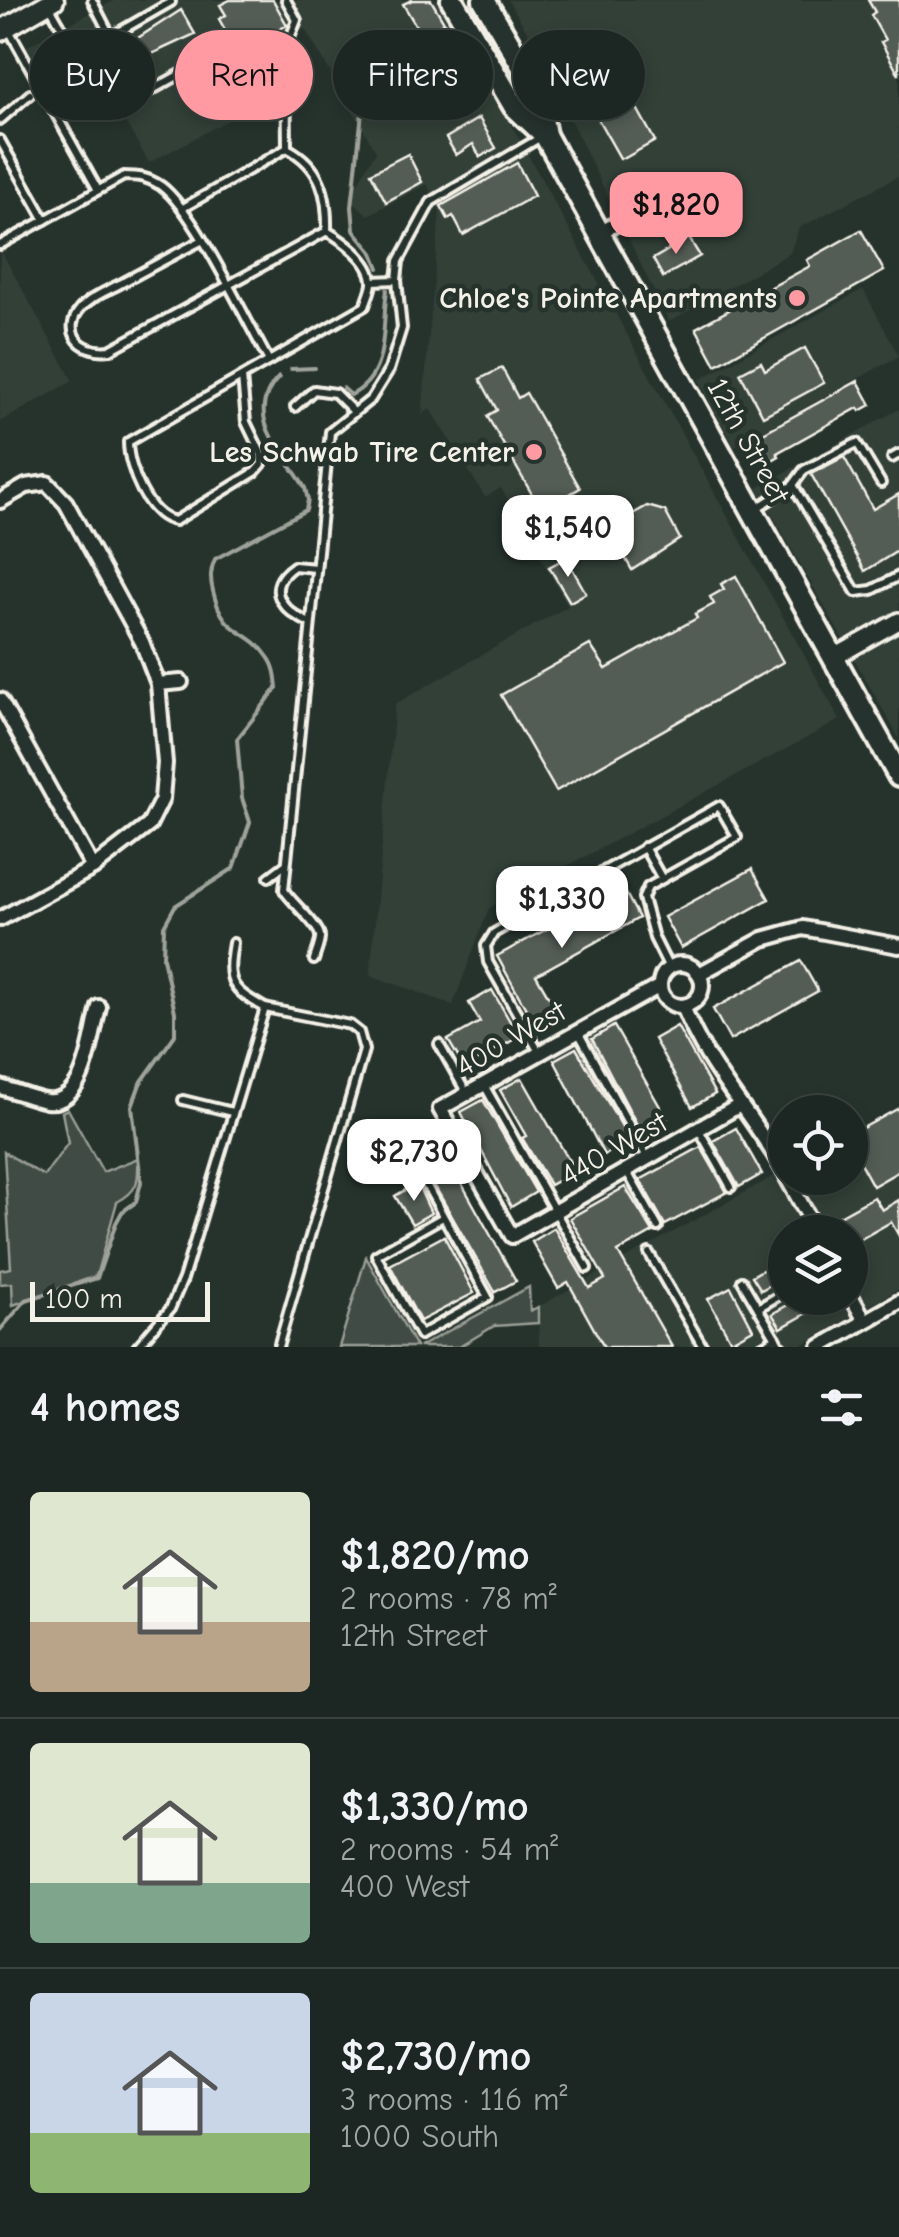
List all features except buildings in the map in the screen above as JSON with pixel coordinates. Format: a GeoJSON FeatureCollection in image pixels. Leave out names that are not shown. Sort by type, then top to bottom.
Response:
{"type":"FeatureCollection","features":[{"type":"Feature","properties":{"kind":"main road","name":"12th Street"},"geometry":{"type":"LineString","coordinates":[[452,0],[514,106],[545,135],[899,776]]}},
{"type":"Feature","properties":{"kind":"main road","name":"12th Street"},"geometry":{"type":"LineString","coordinates":[[484,0],[537,91],[545,135]]}},
{"type":"Feature","properties":{"kind":"main road"},"geometry":{"type":"LineString","coordinates":[[4,29],[51,2]]}},
{"type":"Feature","properties":{"kind":"street"},"geometry":{"type":"LineString","coordinates":[[599,233],[700,184]]}},
{"type":"Feature","properties":{"kind":"street"},"geometry":{"type":"LineString","coordinates":[[0,501],[26,486],[47,483],[66,502],[142,642],[158,684],[165,763],[162,799],[149,824],[93,868],[0,919]]}},
{"type":"Feature","properties":{"kind":"street"},"geometry":{"type":"LineString","coordinates":[[834,658],[899,621]]}},
{"type":"Feature","properties":{"kind":"street"},"geometry":{"type":"LineString","coordinates":[[158,684],[181,682]]}},
{"type":"Feature","properties":{"kind":"street"},"geometry":{"type":"LineString","coordinates":[[0,700],[93,868]]}},
{"type":"Feature","properties":{"kind":"street"},"geometry":{"type":"LineString","coordinates":[[699,974],[763,939],[803,928],[899,946]]}},
{"type":"Feature","properties":{"kind":"street"},"geometry":{"type":"LineString","coordinates":[[699,974],[682,964],[668,968],[660,986],[665,999],[683,1006],[719,1078],[768,1142]]}},
{"type":"Feature","properties":{"kind":"street"},"geometry":{"type":"LineString","coordinates":[[683,1006],[700,994],[699,974]]}},
{"type":"Feature","properties":{"kind":"street","name":"400 West"},"geometry":{"type":"LineString","coordinates":[[457,1138],[440,1108],[660,986]]}},
{"type":"Feature","properties":{"kind":"street"},"geometry":{"type":"LineString","coordinates":[[0,1086],[48,1101],[66,1099],[78,1087],[99,1008]]}},
{"type":"Feature","properties":{"kind":"street","name":"440 West"},"geometry":{"type":"LineString","coordinates":[[457,1138],[512,1236],[740,1105]]}},
{"type":"Feature","properties":{"kind":"street"},"geometry":{"type":"LineString","coordinates":[[820,1347],[899,1302]]}},
{"type":"Feature","properties":{"kind":"street"},"geometry":{"type":"LineString","coordinates":[[862,1315],[865,1321]]}},
{"type":"Feature","properties":{"kind":"lane"},"geometry":{"type":"LineString","coordinates":[[92,0],[107,30]]}},
{"type":"Feature","properties":{"kind":"lane"},"geometry":{"type":"LineString","coordinates":[[286,0],[297,20],[286,48],[287,148]]}},
{"type":"Feature","properties":{"kind":"lane"},"geometry":{"type":"LineString","coordinates":[[51,2],[66,30]]}},
{"type":"Feature","properties":{"kind":"lane"},"geometry":{"type":"LineString","coordinates":[[122,30],[170,2]]}},
{"type":"Feature","properties":{"kind":"lane"},"geometry":{"type":"LineString","coordinates":[[4,29],[98,190]]}},
{"type":"Feature","properties":{"kind":"lane"},"geometry":{"type":"LineString","coordinates":[[0,120],[30,94]]}},
{"type":"Feature","properties":{"kind":"lane"},"geometry":{"type":"LineString","coordinates":[[314,960],[321,937],[284,890],[330,432],[372,399],[389,370],[402,328],[399,261],[432,202],[545,135]]}},
{"type":"Feature","properties":{"kind":"lane"},"geometry":{"type":"LineString","coordinates":[[0,140],[44,220]]}},
{"type":"Feature","properties":{"kind":"lane"},"geometry":{"type":"LineString","coordinates":[[183,208],[287,148]]}},
{"type":"Feature","properties":{"kind":"lane"},"geometry":{"type":"LineString","coordinates":[[287,148],[307,159],[321,187],[327,208],[326,231]]}},
{"type":"Feature","properties":{"kind":"lane"},"geometry":{"type":"LineString","coordinates":[[0,245],[124,176],[141,176],[161,186],[183,208],[268,361]]}},
{"type":"Feature","properties":{"kind":"lane"},"geometry":{"type":"LineString","coordinates":[[242,377],[246,422],[262,464],[175,521],[163,519],[154,511],[136,475],[128,456],[128,442],[366,306],[372,281],[365,264],[341,239],[326,231]]}},
{"type":"Feature","properties":{"kind":"lane"},"geometry":{"type":"LineString","coordinates":[[201,240],[86,302],[74,322],[80,345],[89,350],[110,350],[326,231]]}},
{"type":"Feature","properties":{"kind":"lane"},"geometry":{"type":"LineString","coordinates":[[372,281],[398,280]]}},
{"type":"Feature","properties":{"kind":"lane"},"geometry":{"type":"LineString","coordinates":[[295,407],[314,390],[335,393],[354,411]]}},
{"type":"Feature","properties":{"kind":"lane"},"geometry":{"type":"LineString","coordinates":[[752,511],[794,485],[804,470],[857,443],[881,484]]}},
{"type":"Feature","properties":{"kind":"lane"},"geometry":{"type":"LineString","coordinates":[[794,485],[856,592],[863,593],[898,578]]}},
{"type":"Feature","properties":{"kind":"lane"},"geometry":{"type":"LineString","coordinates":[[310,623],[281,604],[278,588],[282,574],[294,566],[316,568]]}},
{"type":"Feature","properties":{"kind":"lane"},"geometry":{"type":"LineString","coordinates":[[538,1052],[488,962],[486,946],[494,933],[718,806],[737,837],[648,888],[643,898],[654,938],[668,968]]}},
{"type":"Feature","properties":{"kind":"lane"},"geometry":{"type":"LineString","coordinates":[[644,848],[662,879]]}},
{"type":"Feature","properties":{"kind":"lane"},"geometry":{"type":"LineString","coordinates":[[268,876],[286,865]]}},
{"type":"Feature","properties":{"kind":"lane"},"geometry":{"type":"LineString","coordinates":[[232,943],[228,967],[240,994],[265,1008],[350,1025],[359,1032],[364,1050],[278,1347]]}},
{"type":"Feature","properties":{"kind":"lane"},"geometry":{"type":"LineString","coordinates":[[136,1347],[170,1309],[183,1280],[265,1008]]}},
{"type":"Feature","properties":{"kind":"lane"},"geometry":{"type":"LineString","coordinates":[[577,1030],[648,1158]]}},
{"type":"Feature","properties":{"kind":"lane"},"geometry":{"type":"LineString","coordinates":[[439,1044],[467,1093]]}},
{"type":"Feature","properties":{"kind":"lane"},"geometry":{"type":"LineString","coordinates":[[483,1084],[587,1268]]}},
{"type":"Feature","properties":{"kind":"lane"},"geometry":{"type":"LineString","coordinates":[[183,1100],[232,1112]]}},
{"type":"Feature","properties":{"kind":"lane"},"geometry":{"type":"LineString","coordinates":[[698,1129],[732,1187]]}},
{"type":"Feature","properties":{"kind":"lane"},"geometry":{"type":"LineString","coordinates":[[443,1217],[376,1255],[420,1336],[488,1297],[414,1164],[457,1138]]}},
{"type":"Feature","properties":{"kind":"lane"},"geometry":{"type":"LineString","coordinates":[[626,1171],[658,1228]]}},
{"type":"Feature","properties":{"kind":"lane"},"geometry":{"type":"LineString","coordinates":[[649,1253],[703,1347]]}},
{"type":"Feature","properties":{"kind":"lane"},"geometry":{"type":"LineString","coordinates":[[742,1281],[781,1347]]}},
{"type":"Feature","properties":{"kind":"lane"},"geometry":{"type":"LineString","coordinates":[[758,1308],[768,1302]]}},
{"type":"Feature","properties":{"kind":"lane"},"geometry":{"type":"LineString","coordinates":[[761,1347],[776,1338]]}},
{"type":"Feature","properties":{"kind":"path"},"geometry":{"type":"LineString","coordinates":[[753,466],[762,458]]}},
{"type":"Feature","properties":{"kind":"shaded area"},"geometry":{"type":"Polygon","coordinates":[[[115,0],[438,0],[456,30],[333,30],[333,77],[313,43],[313,30],[175,30],[175,120],[228,120],[149,163],[124,120],[155,120],[155,30],[58,30],[115,0]]]}},
{"type":"Feature","properties":{"kind":"shaded area"},"geometry":{"type":"Polygon","coordinates":[[[508,0],[899,0],[899,176],[799,228],[790,253],[669,322],[570,120],[645,120],[645,30],[526,30],[508,0]]]}},
{"type":"Feature","properties":{"kind":"shaded area"},"geometry":{"type":"Polygon","coordinates":[[[493,92],[840,720],[489,908],[453,1005],[370,975],[395,704],[568,606],[501,488],[485,497],[430,409],[422,415],[440,211],[427,184],[368,215],[349,198],[376,151],[358,120],[493,120],[493,92]]]}},
{"type":"Feature","properties":{"kind":"shaded area"},"geometry":{"type":"Polygon","coordinates":[[[0,249],[73,381],[0,422],[0,249]]]}},
{"type":"Feature","properties":{"kind":"shaded area"},"geometry":{"type":"Polygon","coordinates":[[[863,289],[899,356],[734,447],[699,380],[863,289]]]}},
{"type":"Feature","properties":{"kind":"shaded area"},"geometry":{"type":"Polygon","coordinates":[[[899,409],[899,738],[757,488],[899,409]]]}},
{"type":"Feature","properties":{"kind":"shaded area"},"geometry":{"type":"Polygon","coordinates":[[[899,1106],[899,1289],[868,1307],[868,1215],[768,1215],[768,1315],[854,1315],[798,1347],[539,1347],[538,1307],[768,1179],[768,1195],[868,1195],[868,1124],[899,1106]]]}},
{"type":"Feature","properties":{"kind":"shaded area"},"geometry":{"type":"Polygon","coordinates":[[[68,1109],[103,1172],[138,1158],[137,1180],[133,1190],[117,1202],[96,1276],[13,1305],[12,1283],[0,1284],[0,1270],[11,1268],[4,1152],[44,1176],[68,1143],[62,1112],[68,1109]]]}},
{"type":"Feature","properties":{"kind":"shaded area"},"geometry":{"type":"Polygon","coordinates":[[[366,1257],[416,1347],[339,1347],[366,1257]]]}},
{"type":"Feature","properties":{"kind":"shaded area"},"geometry":{"type":"Polygon","coordinates":[[[529,1287],[530,1311],[538,1307],[538,1323],[494,1326],[459,1347],[419,1347],[529,1287]]]}},
{"type":"Feature","properties":{"kind":"waterway"},"geometry":{"type":"LineString","coordinates":[[361,120],[352,207],[354,230],[373,253],[379,268]]}},
{"type":"Feature","properties":{"kind":"waterway"},"geometry":{"type":"LineString","coordinates":[[343,388],[351,395],[373,375],[382,348],[387,290]]}},
{"type":"Feature","properties":{"kind":"waterway"},"geometry":{"type":"LineString","coordinates":[[291,369],[315,368]]}},
{"type":"Feature","properties":{"kind":"waterway"},"geometry":{"type":"LineString","coordinates":[[0,1330],[26,1300],[97,1278],[116,1223],[122,1212],[136,1202],[141,1182],[132,1106],[140,1084],[175,1035],[175,1012],[163,958],[164,926],[175,906],[234,868],[250,822],[242,798],[237,739],[277,688],[276,676],[260,647],[223,617],[211,575],[215,559],[306,510],[305,488],[265,420],[268,392],[279,377]]}},
{"type":"Feature","properties":{"kind":"place","name":"Chloe's Pointe Apartments"},"geometry":{"type":"Point","coordinates":[797,298]}},
{"type":"Feature","properties":{"kind":"place","name":"Les Schwab Tire Center"},"geometry":{"type":"Point","coordinates":[534,452]}}]}
